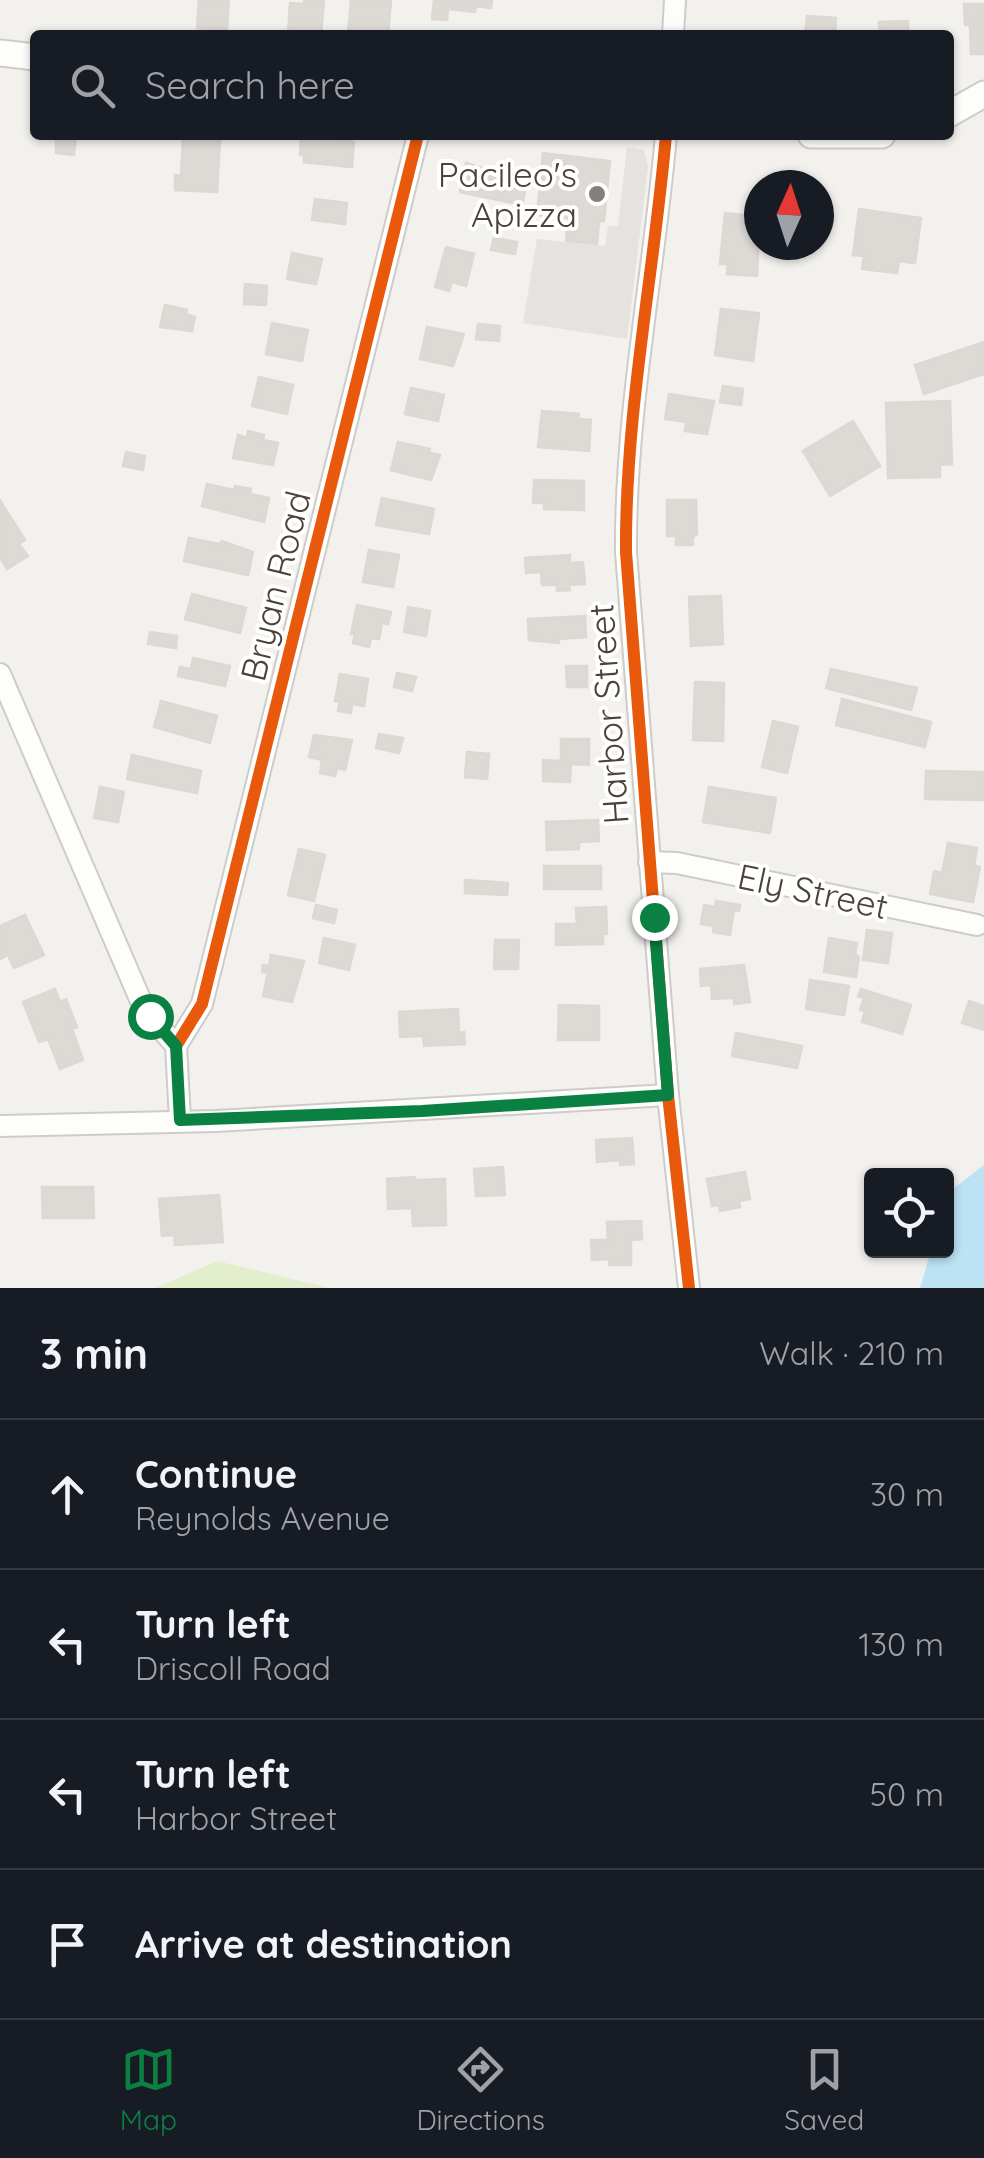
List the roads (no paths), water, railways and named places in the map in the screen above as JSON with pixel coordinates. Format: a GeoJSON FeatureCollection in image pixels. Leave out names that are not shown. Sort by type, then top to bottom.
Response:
{"type":"FeatureCollection","features":[{"type":"Feature","properties":{"kind":"street"},"geometry":{"type":"LineString","coordinates":[[673,30],[675,0]]}},
{"type":"Feature","properties":{"kind":"street"},"geometry":{"type":"LineString","coordinates":[[0,54],[30,57]]}},
{"type":"Feature","properties":{"kind":"street"},"geometry":{"type":"LineString","coordinates":[[954,111],[984,94]]}},
{"type":"Feature","properties":{"kind":"street","name":"Bryan Road"},"geometry":{"type":"LineString","coordinates":[[176,1046],[202,1004],[417,140]]}},
{"type":"Feature","properties":{"kind":"street","name":"Harbor Street"},"geometry":{"type":"LineString","coordinates":[[665,140],[632,416],[626,514],[630,620],[668,1095],[689,1288]]}},
{"type":"Feature","properties":{"kind":"street"},"geometry":{"type":"LineString","coordinates":[[0,674],[140,999],[176,1046],[180,1120]]}},
{"type":"Feature","properties":{"kind":"street","name":"Ely Street"},"geometry":{"type":"LineString","coordinates":[[650,862],[677,863],[976,925]]}},
{"type":"Feature","properties":{"kind":"street"},"geometry":{"type":"LineString","coordinates":[[0,1126],[384,1113],[668,1095]]}},
{"type":"Feature","properties":{"kind":"water"},"geometry":{"type":"Polygon","coordinates":[[[984,1165],[984,1288],[920,1288],[929,1258],[954,1258],[954,1188],[984,1165]]]}},
{"type":"Feature","properties":{"kind":"place","name":"Pacileo's Apizza"},"geometry":{"type":"Point","coordinates":[597,194]}}]}
